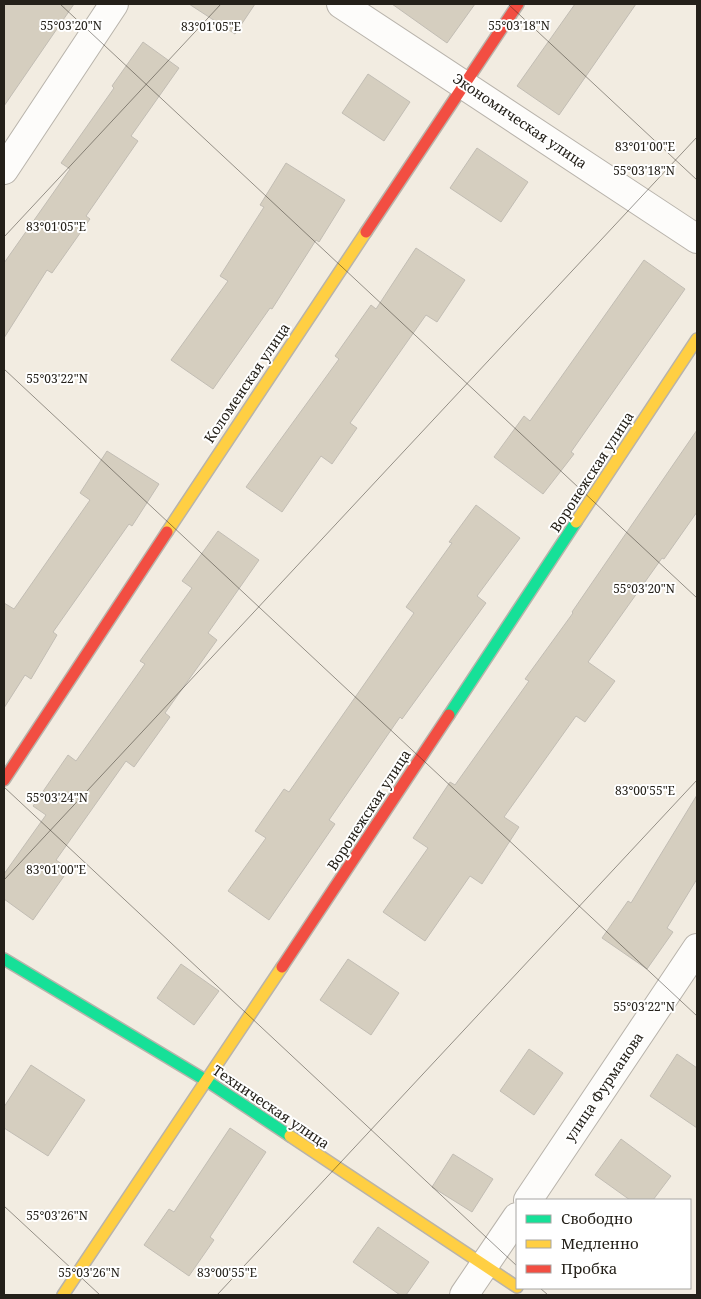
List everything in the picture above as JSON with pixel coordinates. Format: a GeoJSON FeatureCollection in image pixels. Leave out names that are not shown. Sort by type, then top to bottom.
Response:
{"type":"FeatureCollection","features":[{"type":"Feature","properties":{"kind":"street"},"geometry":{"type":"LineString","coordinates":[[4,170],[114,4]]}},
{"type":"Feature","properties":{"kind":"street","name":"Экономическая улица"},"geometry":{"type":"LineString","coordinates":[[341,4],[697,239]]}},
{"type":"Feature","properties":{"kind":"street","name":"Коломенская улица"},"geometry":{"type":"LineString","coordinates":[[4,780],[63,688],[518,4]]}},
{"type":"Feature","properties":{"kind":"street","name":"Воронежская улица"},"geometry":{"type":"LineString","coordinates":[[63,1295],[207,1082],[697,339]]}},
{"type":"Feature","properties":{"kind":"street","name":"улица Фурманова"},"geometry":{"type":"LineString","coordinates":[[529,1199],[697,948]]}},
{"type":"Feature","properties":{"kind":"street","name":"Техническая улица"},"geometry":{"type":"LineString","coordinates":[[4,959],[207,1082],[516,1286]]}},
{"type":"Feature","properties":{"kind":"street"},"geometry":{"type":"LineString","coordinates":[[464,1295],[516,1218]]}},
{"type":"Feature","properties":{"kind":"building"},"geometry":{"type":"Polygon","coordinates":[[[4,4],[74,4],[4,106],[4,4]]]}},
{"type":"Feature","properties":{"kind":"building"},"geometry":{"type":"Polygon","coordinates":[[[189,4],[255,4],[235,34],[189,4]]]}},
{"type":"Feature","properties":{"kind":"building"},"geometry":{"type":"Polygon","coordinates":[[[392,4],[475,4],[447,43],[392,4]]]}},
{"type":"Feature","properties":{"kind":"building"},"geometry":{"type":"Polygon","coordinates":[[[575,4],[636,4],[559,115],[517,86],[575,4]]]}},
{"type":"Feature","properties":{"kind":"building"},"geometry":{"type":"Polygon","coordinates":[[[143,42],[179,68],[131,136],[138,141],[86,216],[90,219],[52,273],[47,270],[4,338],[4,263],[70,169],[61,163],[114,88],[112,86],[143,42]]]}},
{"type":"Feature","properties":{"kind":"building"},"geometry":{"type":"Polygon","coordinates":[[[368,74],[410,102],[384,141],[342,113],[368,74]]]}},
{"type":"Feature","properties":{"kind":"building"},"geometry":{"type":"Polygon","coordinates":[[[477,148],[528,182],[501,222],[450,188],[477,148]]]}},
{"type":"Feature","properties":{"kind":"building"},"geometry":{"type":"Polygon","coordinates":[[[286,163],[345,200],[319,242],[316,240],[272,309],[270,308],[213,389],[171,360],[228,281],[220,276],[264,207],[260,205],[286,163]]]}},
{"type":"Feature","properties":{"kind":"building"},"geometry":{"type":"Polygon","coordinates":[[[416,248],[465,280],[437,322],[426,315],[350,423],[357,428],[332,464],[321,456],[282,512],[246,487],[339,359],[335,356],[371,305],[376,309],[416,248]]]}},
{"type":"Feature","properties":{"kind":"building"},"geometry":{"type":"Polygon","coordinates":[[[644,260],[685,289],[571,452],[574,454],[543,494],[494,457],[524,416],[530,421],[644,260]]]}},
{"type":"Feature","properties":{"kind":"building"},"geometry":{"type":"Polygon","coordinates":[[[697,430],[697,512],[588,662],[615,681],[585,722],[576,716],[504,817],[519,827],[482,884],[470,876],[425,941],[383,912],[428,848],[413,838],[450,782],[455,785],[529,681],[525,679],[573,613],[697,430]]]}},
{"type":"Feature","properties":{"kind":"building"},"geometry":{"type":"Polygon","coordinates":[[[107,451],[159,484],[132,526],[129,524],[53,632],[57,635],[31,679],[25,675],[4,708],[4,603],[14,609],[90,500],[80,493],[107,451]]]}},
{"type":"Feature","properties":{"kind":"building"},"geometry":{"type":"Polygon","coordinates":[[[476,505],[520,538],[477,596],[486,603],[402,719],[400,717],[329,820],[335,824],[269,920],[228,891],[266,838],[255,831],[284,789],[289,792],[414,613],[406,607],[452,543],[449,542],[476,505]]]}},
{"type":"Feature","properties":{"kind":"building"},"geometry":{"type":"Polygon","coordinates":[[[218,531],[259,560],[208,633],[217,640],[165,713],[170,717],[134,767],[126,761],[56,860],[69,869],[33,920],[4,899],[4,874],[46,815],[33,806],[68,755],[76,761],[145,664],[140,661],[192,588],[182,581],[218,531]]]}},
{"type":"Feature","properties":{"kind":"building"},"geometry":{"type":"Polygon","coordinates":[[[697,795],[697,879],[667,928],[673,932],[647,969],[602,938],[628,901],[631,903],[697,795]]]}},
{"type":"Feature","properties":{"kind":"building"},"geometry":{"type":"Polygon","coordinates":[[[348,959],[399,993],[371,1035],[320,1000],[348,959]]]}},
{"type":"Feature","properties":{"kind":"building"},"geometry":{"type":"Polygon","coordinates":[[[181,964],[219,991],[194,1025],[157,998],[181,964]]]}},
{"type":"Feature","properties":{"kind":"building"},"geometry":{"type":"Polygon","coordinates":[[[529,1049],[563,1073],[534,1115],[500,1091],[529,1049]]]}},
{"type":"Feature","properties":{"kind":"building"},"geometry":{"type":"Polygon","coordinates":[[[677,1054],[697,1068],[697,1128],[650,1096],[677,1054]]]}},
{"type":"Feature","properties":{"kind":"building"},"geometry":{"type":"Polygon","coordinates":[[[31,1065],[85,1100],[48,1156],[4,1128],[4,1107],[31,1065]]]}},
{"type":"Feature","properties":{"kind":"building"},"geometry":{"type":"Polygon","coordinates":[[[230,1128],[266,1152],[210,1237],[214,1240],[189,1276],[144,1245],[169,1209],[174,1212],[230,1128]]]}},
{"type":"Feature","properties":{"kind":"building"},"geometry":{"type":"Polygon","coordinates":[[[621,1139],[671,1176],[654,1199],[629,1199],[595,1175],[621,1139]]]}},
{"type":"Feature","properties":{"kind":"building"},"geometry":{"type":"Polygon","coordinates":[[[453,1154],[493,1179],[472,1212],[432,1187],[453,1154]]]}},
{"type":"Feature","properties":{"kind":"building"},"geometry":{"type":"Polygon","coordinates":[[[378,1227],[429,1262],[406,1295],[400,1295],[353,1262],[378,1227]]]}},
{"type":"Feature","properties":{"kind":"traffic: fast"},"geometry":{"type":"LineString","coordinates":[[449,715],[576,522]]}},
{"type":"Feature","properties":{"kind":"traffic: fast"},"geometry":{"type":"LineString","coordinates":[[4,959],[207,1081],[290,1136]]}},
{"type":"Feature","properties":{"kind":"traffic: slow"},"geometry":{"type":"LineString","coordinates":[[167,532],[366,232]]}},
{"type":"Feature","properties":{"kind":"traffic: slow"},"geometry":{"type":"LineString","coordinates":[[576,522],[697,339]]}},
{"type":"Feature","properties":{"kind":"traffic: slow"},"geometry":{"type":"LineString","coordinates":[[63,1295],[282,967]]}},
{"type":"Feature","properties":{"kind":"traffic: slow"},"geometry":{"type":"LineString","coordinates":[[290,1136],[516,1286]]}},
{"type":"Feature","properties":{"kind":"traffic: jam"},"geometry":{"type":"LineString","coordinates":[[366,232],[518,4]]}},
{"type":"Feature","properties":{"kind":"traffic: jam"},"geometry":{"type":"LineString","coordinates":[[4,780],[167,532]]}},
{"type":"Feature","properties":{"kind":"traffic: jam"},"geometry":{"type":"LineString","coordinates":[[282,967],[449,715]]}}]}
